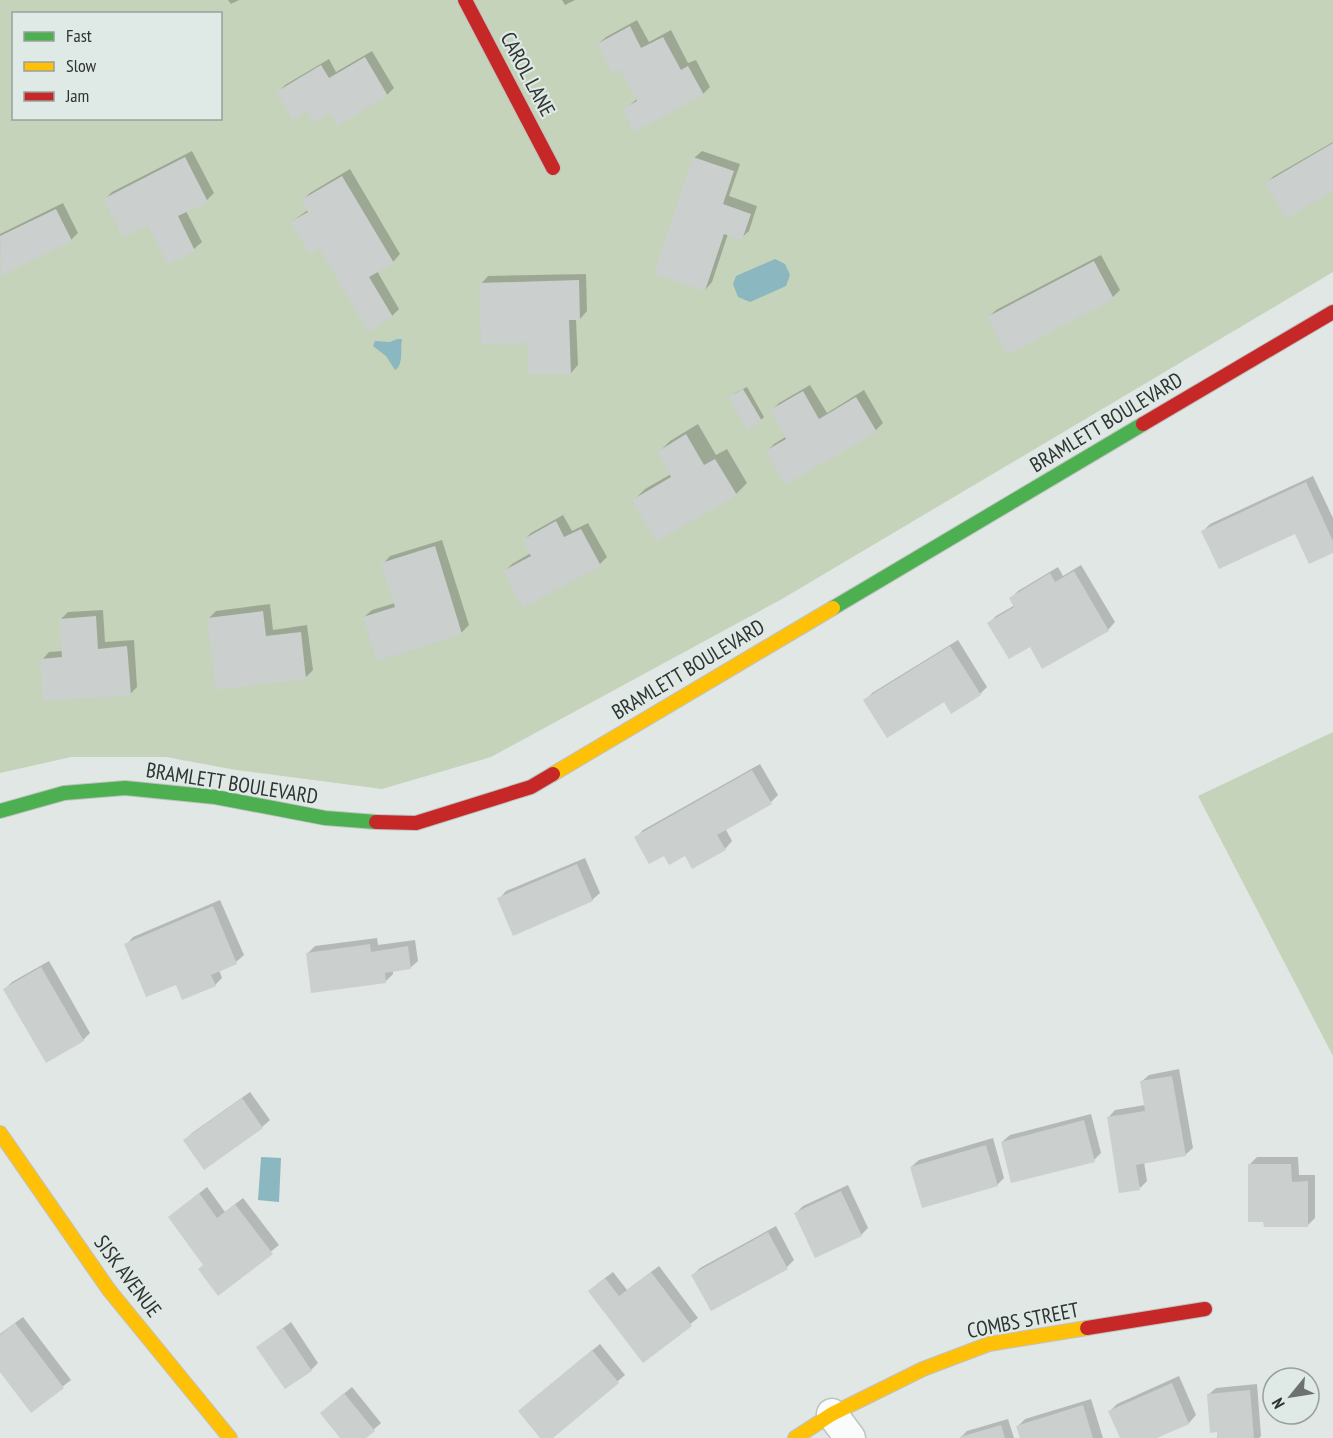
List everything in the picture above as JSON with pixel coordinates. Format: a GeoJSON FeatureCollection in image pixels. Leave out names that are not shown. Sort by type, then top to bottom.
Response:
{"type":"FeatureCollection","features":[{"type":"Feature","properties":{"kind":"street","name":"CAROL LANE"},"geometry":{"type":"LineString","coordinates":[[465,0],[553,168]]}},
{"type":"Feature","properties":{"kind":"street","name":"BRAMLETT BOULEVARD"},"geometry":{"type":"LineString","coordinates":[[0,811],[64,793],[125,788],[215,797],[325,818],[395,824],[416,823],[531,787],[1333,312]]}},
{"type":"Feature","properties":{"kind":"street","name":"SISK AVENUE"},"geometry":{"type":"LineString","coordinates":[[0,1133],[109,1290],[230,1438]]}},
{"type":"Feature","properties":{"kind":"street","name":"COMBS STREET"},"geometry":{"type":"LineString","coordinates":[[795,1438],[832,1414],[923,1369],[989,1344],[1205,1309]]}},
{"type":"Feature","properties":{"kind":"street"},"geometry":{"type":"LineString","coordinates":[[832,1414],[850,1438]]}},
{"type":"Feature","properties":{"kind":"green space"},"geometry":{"type":"Polygon","coordinates":[[[0,0],[1333,0],[1333,272],[782,599],[491,757],[382,789],[236,770],[166,757],[71,757],[0,773],[0,0]]]}},
{"type":"Feature","properties":{"kind":"green space"},"geometry":{"type":"Polygon","coordinates":[[[1333,732],[1333,1056],[1198,796],[1333,732]]]}},
{"type":"Feature","properties":{"kind":"water"},"geometry":{"type":"Polygon","coordinates":[[[775,259],[785,264],[790,275],[786,286],[750,302],[738,297],[733,284],[736,276],[775,259]]]}},
{"type":"Feature","properties":{"kind":"water"},"geometry":{"type":"Polygon","coordinates":[[[402,339],[401,356],[400,364],[395,370],[386,356],[373,346],[375,341],[390,342],[402,339]]]}},
{"type":"Feature","properties":{"kind":"water"},"geometry":{"type":"Polygon","coordinates":[[[261,1157],[281,1158],[279,1202],[258,1200],[261,1157]]]}},
{"type":"Feature","properties":{"kind":"building"},"geometry":{"type":"Polygon","coordinates":[[[630,26],[641,48],[663,37],[681,70],[688,66],[704,95],[634,132],[622,109],[637,101],[619,69],[612,73],[597,44],[630,26]]]}},
{"type":"Feature","properties":{"kind":"building"},"geometry":{"type":"Polygon","coordinates":[[[365,57],[388,96],[337,126],[330,113],[314,123],[307,111],[292,120],[276,92],[321,65],[329,78],[365,57]]]}},
{"type":"Feature","properties":{"kind":"building"},"geometry":{"type":"Polygon","coordinates":[[[1333,143],[1333,191],[1286,219],[1265,183],[1333,143]]]}},
{"type":"Feature","properties":{"kind":"building"},"geometry":{"type":"Polygon","coordinates":[[[185,157],[208,202],[178,216],[195,251],[168,265],[148,225],[123,238],[103,199],[185,157]]]}},
{"type":"Feature","properties":{"kind":"building"},"geometry":{"type":"Polygon","coordinates":[[[693,157],[734,171],[723,204],[751,214],[742,240],[724,234],[705,291],[653,274],[693,157]]]}},
{"type":"Feature","properties":{"kind":"building"},"geometry":{"type":"Polygon","coordinates":[[[342,176],[394,263],[369,277],[393,317],[368,332],[319,248],[309,254],[290,222],[308,212],[301,200],[342,176]]]}},
{"type":"Feature","properties":{"kind":"building"},"geometry":{"type":"Polygon","coordinates":[[[56,209],[72,241],[1,276],[0,236],[56,209]]]}},
{"type":"Feature","properties":{"kind":"building"},"geometry":{"type":"Polygon","coordinates":[[[1094,261],[1114,299],[1007,355],[987,317],[1094,261]]]}},
{"type":"Feature","properties":{"kind":"building"},"geometry":{"type":"Polygon","coordinates":[[[579,280],[580,320],[569,320],[571,374],[528,375],[527,343],[481,344],[479,283],[579,280]]]}},
{"type":"Feature","properties":{"kind":"building"},"geometry":{"type":"Polygon","coordinates":[[[743,389],[762,421],[747,430],[728,397],[743,389]]]}},
{"type":"Feature","properties":{"kind":"building"},"geometry":{"type":"Polygon","coordinates":[[[803,391],[819,419],[856,397],[877,432],[785,485],[765,451],[786,439],[770,410],[803,391]]]}},
{"type":"Feature","properties":{"kind":"building"},"geometry":{"type":"Polygon","coordinates":[[[686,434],[704,465],[715,459],[737,495],[656,542],[632,500],[671,477],[657,452],[686,434]]]}},
{"type":"Feature","properties":{"kind":"building"},"geometry":{"type":"Polygon","coordinates":[[[1306,482],[1333,541],[1333,553],[1309,564],[1295,534],[1219,569],[1201,531],[1306,482]]]}},
{"type":"Feature","properties":{"kind":"building"},"geometry":{"type":"Polygon","coordinates":[[[556,521],[564,537],[581,529],[601,566],[523,608],[503,571],[531,556],[522,540],[556,521]]]}},
{"type":"Feature","properties":{"kind":"building"},"geometry":{"type":"Polygon","coordinates":[[[435,546],[462,634],[377,661],[363,617],[395,607],[381,563],[435,546]]]}},
{"type":"Feature","properties":{"kind":"building"},"geometry":{"type":"Polygon","coordinates":[[[1074,571],[1109,631],[1042,669],[1030,647],[1009,659],[987,623],[1014,607],[1009,598],[1050,573],[1055,582],[1074,571]]]}},
{"type":"Feature","properties":{"kind":"building"},"geometry":{"type":"Polygon","coordinates":[[[263,611],[266,636],[301,632],[306,679],[216,690],[207,618],[263,611]]]}},
{"type":"Feature","properties":{"kind":"building"},"geometry":{"type":"Polygon","coordinates":[[[96,616],[98,649],[127,646],[131,695],[43,701],[40,659],[62,657],[59,619],[96,616]]]}},
{"type":"Feature","properties":{"kind":"building"},"geometry":{"type":"Polygon","coordinates":[[[950,646],[981,695],[951,714],[944,702],[887,738],[863,700],[950,646]]]}},
{"type":"Feature","properties":{"kind":"building"},"geometry":{"type":"Polygon","coordinates":[[[752,770],[772,804],[717,835],[726,850],[692,869],[685,856],[669,865],[664,856],[649,864],[634,837],[752,770]]]}},
{"type":"Feature","properties":{"kind":"building"},"geometry":{"type":"Polygon","coordinates":[[[577,864],[593,901],[513,936],[497,898],[577,864]]]}},
{"type":"Feature","properties":{"kind":"building"},"geometry":{"type":"Polygon","coordinates":[[[213,906],[237,964],[211,975],[216,986],[182,1000],[176,985],[146,997],[124,944],[213,906]]]}},
{"type":"Feature","properties":{"kind":"building"},"geometry":{"type":"Polygon","coordinates":[[[370,944],[371,952],[408,946],[411,969],[385,973],[386,983],[311,993],[306,953],[370,944]]]}},
{"type":"Feature","properties":{"kind":"building"},"geometry":{"type":"Polygon","coordinates":[[[41,967],[84,1041],[46,1063],[3,989],[41,967]]]}},
{"type":"Feature","properties":{"kind":"building"},"geometry":{"type":"Polygon","coordinates":[[[1172,1076],[1186,1156],[1136,1165],[1140,1190],[1119,1193],[1107,1117],[1145,1111],[1140,1081],[1172,1076]]]}},
{"type":"Feature","properties":{"kind":"building"},"geometry":{"type":"Polygon","coordinates":[[[242,1098],[263,1128],[204,1170],[183,1140],[242,1098]]]}},
{"type":"Feature","properties":{"kind":"building"},"geometry":{"type":"Polygon","coordinates":[[[1084,1120],[1095,1162],[1011,1183],[1001,1142],[1084,1120]]]}},
{"type":"Feature","properties":{"kind":"building"},"geometry":{"type":"Polygon","coordinates":[[[986,1145],[998,1186],[922,1208],[910,1167],[986,1145]]]}},
{"type":"Feature","properties":{"kind":"building"},"geometry":{"type":"Polygon","coordinates":[[[1248,1164],[1291,1164],[1292,1182],[1308,1181],[1308,1227],[1264,1227],[1263,1222],[1248,1222],[1248,1164]]]}},
{"type":"Feature","properties":{"kind":"building"},"geometry":{"type":"Polygon","coordinates":[[[841,1191],[862,1236],[815,1258],[794,1213],[841,1191]]]}},
{"type":"Feature","properties":{"kind":"building"},"geometry":{"type":"Polygon","coordinates":[[[199,1193],[217,1218],[235,1204],[273,1254],[218,1296],[198,1269],[203,1265],[168,1217],[199,1193]]]}},
{"type":"Feature","properties":{"kind":"building"},"geometry":{"type":"Polygon","coordinates":[[[768,1232],[788,1269],[711,1311],[691,1275],[768,1232]]]}},
{"type":"Feature","properties":{"kind":"building"},"geometry":{"type":"Polygon","coordinates":[[[651,1272],[692,1326],[643,1363],[588,1291],[605,1278],[619,1296],[651,1272]]]}},
{"type":"Feature","properties":{"kind":"building"},"geometry":{"type":"Polygon","coordinates":[[[15,1323],[64,1388],[31,1413],[0,1372],[0,1335],[15,1323]]]}},
{"type":"Feature","properties":{"kind":"building"},"geometry":{"type":"Polygon","coordinates":[[[283,1328],[312,1371],[285,1389],[256,1347],[283,1328]]]}},
{"type":"Feature","properties":{"kind":"building"},"geometry":{"type":"Polygon","coordinates":[[[592,1350],[619,1383],[553,1438],[540,1438],[518,1411],[592,1350]]]}},
{"type":"Feature","properties":{"kind":"building"},"geometry":{"type":"Polygon","coordinates":[[[1172,1383],[1189,1424],[1157,1438],[1120,1438],[1108,1411],[1172,1383]]]}},
{"type":"Feature","properties":{"kind":"building"},"geometry":{"type":"Polygon","coordinates":[[[1250,1390],[1254,1438],[1217,1438],[1217,1432],[1210,1433],[1207,1394],[1250,1390]]]}},
{"type":"Feature","properties":{"kind":"building"},"geometry":{"type":"Polygon","coordinates":[[[344,1393],[375,1431],[366,1438],[340,1438],[320,1413],[344,1393]]]}},
{"type":"Feature","properties":{"kind":"building"},"geometry":{"type":"Polygon","coordinates":[[[1083,1405],[1093,1438],[1020,1438],[1016,1426],[1083,1405]]]}},
{"type":"Feature","properties":{"kind":"building"},"geometry":{"type":"Polygon","coordinates":[[[1001,1425],[1005,1438],[960,1438],[960,1437],[1001,1425]]]}},
{"type":"Feature","properties":{"kind":"traffic: fast"},"geometry":{"type":"LineString","coordinates":[[833,608],[1143,424]]}},
{"type":"Feature","properties":{"kind":"traffic: fast"},"geometry":{"type":"LineString","coordinates":[[0,811],[64,793],[125,788],[215,797],[325,818],[376,822]]}},
{"type":"Feature","properties":{"kind":"traffic: slow"},"geometry":{"type":"LineString","coordinates":[[553,774],[833,608]]}},
{"type":"Feature","properties":{"kind":"traffic: slow"},"geometry":{"type":"LineString","coordinates":[[0,1133],[109,1290],[230,1438]]}},
{"type":"Feature","properties":{"kind":"traffic: slow"},"geometry":{"type":"LineString","coordinates":[[795,1438],[832,1414],[923,1369],[989,1344],[1087,1328]]}},
{"type":"Feature","properties":{"kind":"traffic: jam"},"geometry":{"type":"LineString","coordinates":[[465,0],[553,168]]}},
{"type":"Feature","properties":{"kind":"traffic: jam"},"geometry":{"type":"LineString","coordinates":[[1143,424],[1333,312]]}},
{"type":"Feature","properties":{"kind":"traffic: jam"},"geometry":{"type":"LineString","coordinates":[[376,822],[416,823],[531,787],[553,774]]}},
{"type":"Feature","properties":{"kind":"traffic: jam"},"geometry":{"type":"LineString","coordinates":[[1087,1328],[1205,1309]]}}]}
